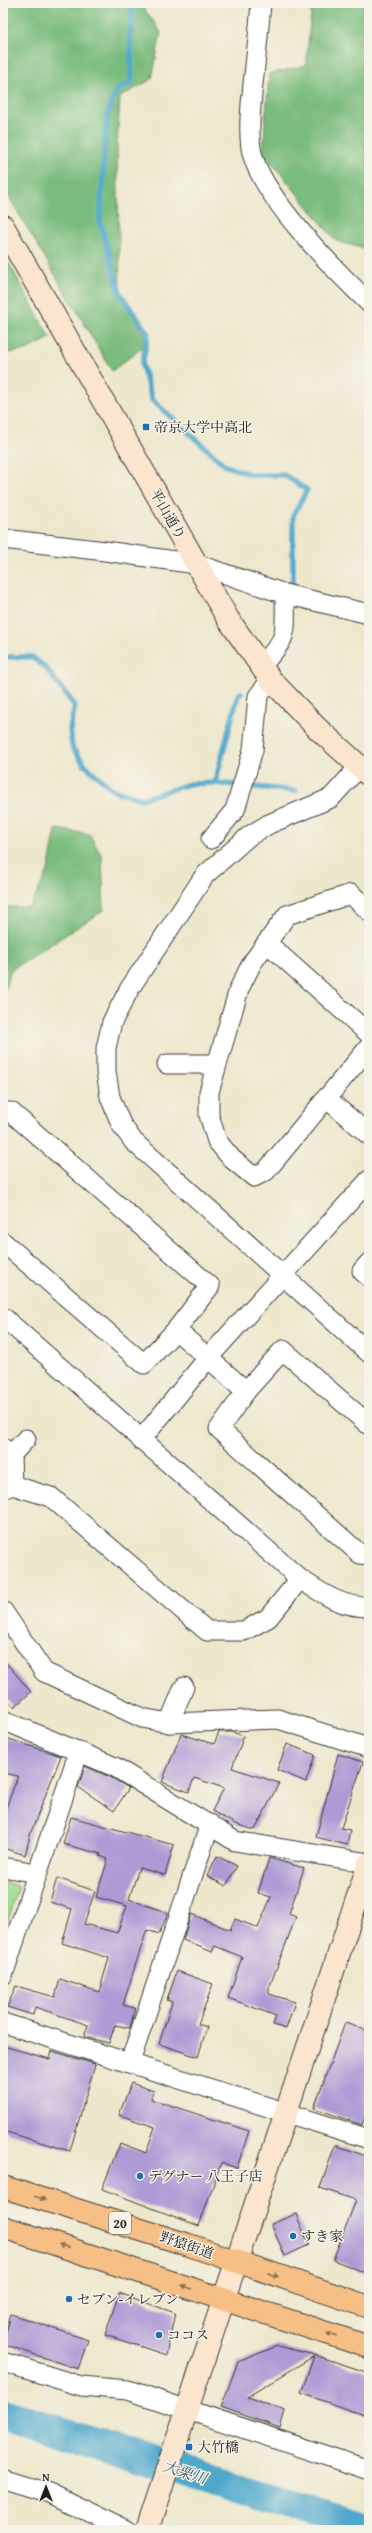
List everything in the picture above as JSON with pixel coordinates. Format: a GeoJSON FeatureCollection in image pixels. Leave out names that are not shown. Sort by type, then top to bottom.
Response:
{"type":"FeatureCollection","features":[{"type":"Feature","properties":{"kind":"main road","name":"野猿街道"},"geometry":{"type":"LineString","coordinates":[[3,2187],[80,2210],[369,2307]]}},
{"type":"Feature","properties":{"kind":"main road"},"geometry":{"type":"LineString","coordinates":[[3,2227],[167,2279],[224,2300],[369,2347]]}},
{"type":"Feature","properties":{"kind":"street"},"geometry":{"type":"LineString","coordinates":[[261,3],[250,117],[253,157],[265,182],[304,235],[333,269],[369,303]]}},
{"type":"Feature","properties":{"kind":"street","name":"平山通り"},"geometry":{"type":"LineString","coordinates":[[3,226],[228,619],[266,673],[316,728],[364,771]]}},
{"type":"Feature","properties":{"kind":"street"},"geometry":{"type":"LineString","coordinates":[[3,539],[105,551],[196,564],[292,596],[369,614]]}},
{"type":"Feature","properties":{"kind":"street"},"geometry":{"type":"LineString","coordinates":[[211,839],[235,810],[253,750],[258,696],[266,673],[282,643],[292,596]]}},
{"type":"Feature","properties":{"kind":"street"},"geometry":{"type":"LineString","coordinates":[[364,771],[331,798],[268,824],[248,836],[205,875],[130,988],[112,1022],[106,1048],[113,1070],[110,1097],[121,1124],[134,1141],[369,1353]]}},
{"type":"Feature","properties":{"kind":"street"},"geometry":{"type":"LineString","coordinates":[[369,911],[350,894],[287,915],[252,963],[239,989],[209,1092],[209,1115],[217,1141],[232,1160],[254,1177],[266,1171],[369,1047]]}},
{"type":"Feature","properties":{"kind":"street"},"geometry":{"type":"LineString","coordinates":[[267,943],[369,1034]]}},
{"type":"Feature","properties":{"kind":"street"},"geometry":{"type":"LineString","coordinates":[[168,1064],[216,1064]]}},
{"type":"Feature","properties":{"kind":"street"},"geometry":{"type":"LineString","coordinates":[[326,1098],[369,1135]]}},
{"type":"Feature","properties":{"kind":"street"},"geometry":{"type":"LineString","coordinates":[[3,1112],[11,1112],[210,1286],[176,1330],[144,1364],[3,1242]]}},
{"type":"Feature","properties":{"kind":"street"},"geometry":{"type":"LineString","coordinates":[[141,1440],[208,1358],[369,1180]]}},
{"type":"Feature","properties":{"kind":"street"},"geometry":{"type":"LineString","coordinates":[[369,1263],[362,1271],[369,1277]]}},
{"type":"Feature","properties":{"kind":"street"},"geometry":{"type":"LineString","coordinates":[[3,1317],[71,1387],[141,1440],[300,1579],[333,1600],[349,1606],[369,1606]]}},
{"type":"Feature","properties":{"kind":"street"},"geometry":{"type":"LineString","coordinates":[[176,1330],[246,1391]]}},
{"type":"Feature","properties":{"kind":"street"},"geometry":{"type":"LineString","coordinates":[[369,1425],[283,1350],[246,1391],[219,1429],[360,1554],[369,1555]]}},
{"type":"Feature","properties":{"kind":"street"},"geometry":{"type":"LineString","coordinates":[[26,1439],[7,1452],[8,1487],[51,1497],[204,1638],[244,1631],[268,1618],[300,1579]]}},
{"type":"Feature","properties":{"kind":"street"},"geometry":{"type":"LineString","coordinates":[[3,1611],[44,1672],[142,1718],[169,1723],[278,1719],[369,1748]]}},
{"type":"Feature","properties":{"kind":"street"},"geometry":{"type":"LineString","coordinates":[[169,1723],[184,1687]]}},
{"type":"Feature","properties":{"kind":"street"},"geometry":{"type":"LineString","coordinates":[[3,1720],[115,1767],[210,1824],[234,1841],[369,1863],[147,2530]]}},
{"type":"Feature","properties":{"kind":"street"},"geometry":{"type":"LineString","coordinates":[[3,1975],[36,1873],[79,1751]]}},
{"type":"Feature","properties":{"kind":"street"},"geometry":{"type":"LineString","coordinates":[[130,2062],[210,1824]]}},
{"type":"Feature","properties":{"kind":"street"},"geometry":{"type":"LineString","coordinates":[[3,1867],[36,1873]]}},
{"type":"Feature","properties":{"kind":"street"},"geometry":{"type":"LineString","coordinates":[[3,2023],[287,2111],[369,2139]]}},
{"type":"Feature","properties":{"kind":"street"},"geometry":{"type":"LineString","coordinates":[[3,2362],[81,2386],[128,2390],[184,2418],[369,2470]]}},
{"type":"Feature","properties":{"kind":"street"},"geometry":{"type":"LineString","coordinates":[[3,2479],[49,2493],[126,2530]]}},
{"type":"Feature","properties":{"kind":"green space"},"geometry":{"type":"Polygon","coordinates":[[[3,3],[140,3],[161,32],[152,79],[120,97],[117,145],[120,292],[148,343],[112,371],[3,187],[3,3]]]}},
{"type":"Feature","properties":{"kind":"green space"},"geometry":{"type":"Polygon","coordinates":[[[312,3],[369,3],[369,250],[336,241],[263,152],[269,74],[306,65],[312,3]]]}},
{"type":"Feature","properties":{"kind":"green space"},"geometry":{"type":"Polygon","coordinates":[[[3,252],[50,338],[26,350],[3,354],[3,252]]]}},
{"type":"Feature","properties":{"kind":"green space"},"geometry":{"type":"Polygon","coordinates":[[[56,829],[89,834],[102,856],[104,910],[11,970],[3,995],[3,907],[30,907],[48,871],[56,829]]]}},
{"type":"Feature","properties":{"kind":"green space"},"geometry":{"type":"Polygon","coordinates":[[[3,1882],[19,1886],[3,1936],[3,1882]]]}},
{"type":"Feature","properties":{"kind":"building"},"geometry":{"type":"Polygon","coordinates":[[[3,1659],[31,1692],[14,1707],[3,1694],[3,1659]]]}},
{"type":"Feature","properties":{"kind":"building"},"geometry":{"type":"Polygon","coordinates":[[[219,1732],[232,1732],[244,1736],[232,1768],[279,1783],[255,1830],[235,1824],[212,1811],[224,1788],[194,1778],[189,1792],[162,1782],[181,1734],[214,1744],[219,1732]]]}},
{"type":"Feature","properties":{"kind":"building"},"geometry":{"type":"Polygon","coordinates":[[[3,1737],[61,1756],[31,1832],[25,1855],[3,1848],[3,1816],[18,1776],[3,1773],[3,1737]]]}},
{"type":"Feature","properties":{"kind":"building"},"geometry":{"type":"Polygon","coordinates":[[[287,1744],[315,1755],[306,1782],[277,1770],[287,1744]]]}},
{"type":"Feature","properties":{"kind":"building"},"geometry":{"type":"Polygon","coordinates":[[[338,1754],[363,1762],[341,1828],[350,1830],[347,1845],[316,1837],[338,1754]]]}},
{"type":"Feature","properties":{"kind":"building"},"geometry":{"type":"Polygon","coordinates":[[[85,1766],[110,1777],[129,1788],[114,1811],[78,1787],[85,1766]]]}},
{"type":"Feature","properties":{"kind":"building"},"geometry":{"type":"Polygon","coordinates":[[[71,1817],[174,1845],[165,1875],[139,1868],[129,1899],[168,1913],[159,1934],[147,1930],[137,1960],[123,2005],[135,2008],[130,2028],[115,2025],[109,2043],[84,2037],[88,2025],[35,2007],[33,2015],[7,2007],[16,1986],[55,1997],[60,1979],[99,1992],[109,1958],[62,1943],[72,1909],[50,1902],[57,1878],[95,1891],[84,1924],[117,1933],[127,1906],[96,1897],[108,1859],[100,1856],[101,1854],[63,1844],[71,1817]]]}},
{"type":"Feature","properties":{"kind":"building"},"geometry":{"type":"Polygon","coordinates":[[[217,1856],[237,1866],[226,1886],[207,1876],[217,1856]]]}},
{"type":"Feature","properties":{"kind":"building"},"geometry":{"type":"Polygon","coordinates":[[[269,1858],[304,1868],[289,1914],[296,1917],[269,1988],[269,1994],[295,2002],[286,2029],[273,2025],[276,2016],[228,1998],[242,1957],[215,1946],[212,1952],[183,1940],[191,1914],[230,1930],[235,1919],[258,1928],[271,1897],[258,1893],[269,1858]]]}},
{"type":"Feature","properties":{"kind":"building"},"geometry":{"type":"Polygon","coordinates":[[[177,1971],[213,1984],[198,2024],[207,2027],[198,2057],[159,2044],[172,2002],[167,2000],[177,1971]]]}},
{"type":"Feature","properties":{"kind":"building"},"geometry":{"type":"Polygon","coordinates":[[[345,2023],[369,2031],[369,2105],[362,2125],[314,2108],[345,2023]]]}},
{"type":"Feature","properties":{"kind":"building"},"geometry":{"type":"Polygon","coordinates":[[[3,2046],[50,2059],[52,2051],[95,2064],[70,2151],[3,2131],[3,2046]]]}},
{"type":"Feature","properties":{"kind":"building"},"geometry":{"type":"Polygon","coordinates":[[[131,2083],[154,2091],[151,2099],[249,2131],[237,2168],[221,2163],[199,2226],[102,2189],[120,2143],[146,2153],[155,2127],[119,2115],[131,2083]]]}},
{"type":"Feature","properties":{"kind":"building"},"geometry":{"type":"Polygon","coordinates":[[[335,2145],[369,2157],[369,2274],[333,2260],[356,2200],[320,2188],[335,2145]]]}},
{"type":"Feature","properties":{"kind":"building"},"geometry":{"type":"Polygon","coordinates":[[[296,2214],[309,2245],[285,2256],[271,2224],[296,2214]]]}},
{"type":"Feature","properties":{"kind":"building"},"geometry":{"type":"Polygon","coordinates":[[[119,2293],[175,2313],[166,2355],[105,2335],[119,2293]]]}},
{"type":"Feature","properties":{"kind":"building"},"geometry":{"type":"Polygon","coordinates":[[[11,2314],[88,2340],[78,2369],[3,2344],[11,2314]]]}},
{"type":"Feature","properties":{"kind":"building"},"geometry":{"type":"Polygon","coordinates":[[[277,2346],[315,2355],[369,2373],[369,2417],[301,2393],[314,2356],[247,2397],[285,2411],[280,2428],[221,2407],[238,2362],[277,2346]]]}},
{"type":"Feature","properties":{"kind":"waterway"},"geometry":{"type":"LineString","coordinates":[[133,3],[130,23],[131,83],[116,90],[107,115],[100,222],[120,293],[148,334],[142,365],[152,400],[226,466],[252,475],[284,475],[307,490],[293,516],[293,594]]}},
{"type":"Feature","properties":{"kind":"waterway"},"geometry":{"type":"LineString","coordinates":[[3,657],[32,657],[45,667],[75,706],[70,729],[72,747],[85,765],[113,790],[142,799],[189,784],[215,783],[296,791]]}},
{"type":"Feature","properties":{"kind":"waterway"},"geometry":{"type":"LineString","coordinates":[[215,783],[238,695],[241,693]]}},
{"type":"Feature","properties":{"kind":"waterway","name":"大栗川"},"geometry":{"type":"LineString","coordinates":[[3,2414],[368,2530]]}},
{"type":"Feature","properties":{"kind":"place","name":"帝京大学中高北"},"geometry":{"type":"Point","coordinates":[146,427]}},
{"type":"Feature","properties":{"kind":"place","name":"デグナー 八王子店"},"geometry":{"type":"Point","coordinates":[140,2176]}},
{"type":"Feature","properties":{"kind":"place","name":"すき家"},"geometry":{"type":"Point","coordinates":[293,2236]}},
{"type":"Feature","properties":{"kind":"place","name":"セブン-イレブン"},"geometry":{"type":"Point","coordinates":[69,2299]}},
{"type":"Feature","properties":{"kind":"place","name":"ココス"},"geometry":{"type":"Point","coordinates":[159,2335]}},
{"type":"Feature","properties":{"kind":"place","name":"大竹橋"},"geometry":{"type":"Point","coordinates":[189,2447]}}]}
